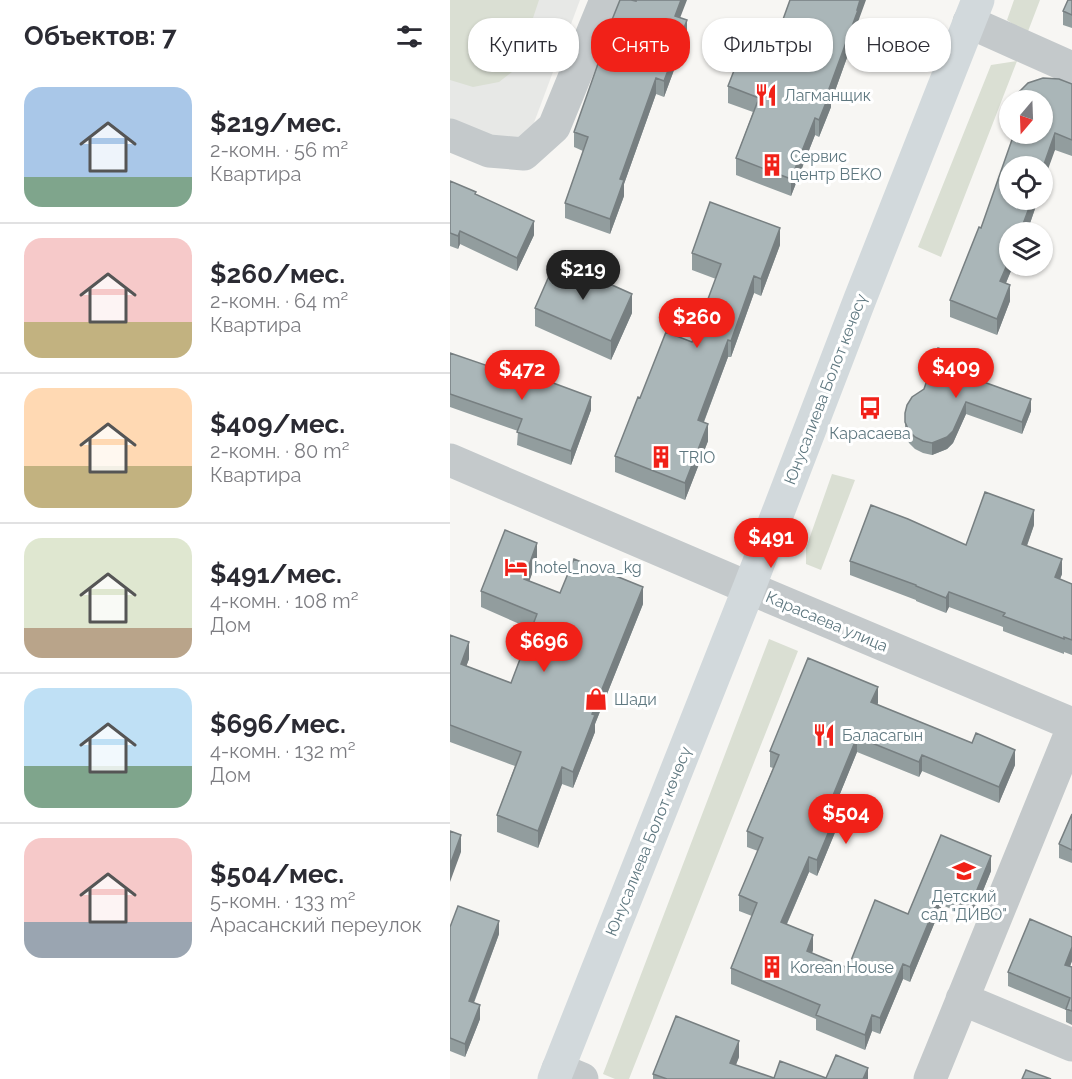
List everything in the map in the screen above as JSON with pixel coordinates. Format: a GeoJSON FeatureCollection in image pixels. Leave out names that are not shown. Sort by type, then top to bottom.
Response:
{"type":"FeatureCollection","features":[{"type":"Feature","properties":{"kind":"main road","name":"Юнусалиева Болот көчөсү"},"geometry":{"type":"LineString","coordinates":[[565,1076],[749,588],[973,11]]}},
{"type":"Feature","properties":{"kind":"street"},"geometry":{"type":"LineString","coordinates":[[450,135],[489,151],[524,154],[554,128],[606,0]]}},
{"type":"Feature","properties":{"kind":"street"},"geometry":{"type":"LineString","coordinates":[[973,11],[1072,68]]}},
{"type":"Feature","properties":{"kind":"street","name":"Карасаева улица"},"geometry":{"type":"LineString","coordinates":[[450,460],[1072,724]]}},
{"type":"Feature","properties":{"kind":"street"},"geometry":{"type":"LineString","coordinates":[[930,1079],[1072,730]]}},
{"type":"Feature","properties":{"kind":"street"},"geometry":{"type":"LineString","coordinates":[[962,999],[1072,1045]]}},
{"type":"Feature","properties":{"kind":"shaded area"},"geometry":{"type":"Polygon","coordinates":[[[450,0],[580,0],[573,18],[468,18],[468,72],[553,72],[526,144],[450,125],[450,0]]]}},
{"type":"Feature","properties":{"kind":"shaded area"},"geometry":{"type":"Polygon","coordinates":[[[450,0],[539,0],[533,18],[468,18],[468,72],[512,72],[499,82],[473,87],[450,80],[450,0]]]}},
{"type":"Feature","properties":{"kind":"shaded area"},"geometry":{"type":"Polygon","coordinates":[[[1014,0],[1040,0],[1027,34],[1007,20],[1014,0]]]}},
{"type":"Feature","properties":{"kind":"shaded area"},"geometry":{"type":"Polygon","coordinates":[[[1017,61],[1006,90],[999,90],[999,107],[941,257],[918,247],[991,65],[1017,61]]]}},
{"type":"Feature","properties":{"kind":"shaded area"},"geometry":{"type":"Polygon","coordinates":[[[832,474],[855,480],[821,570],[806,564],[806,548],[832,474]]]}},
{"type":"Feature","properties":{"kind":"shaded area"},"geometry":{"type":"Polygon","coordinates":[[[769,639],[798,651],[629,1079],[615,1079],[603,1074],[769,639]]]}},
{"type":"Feature","properties":{"kind":"building"},"geometry":{"type":"Polygon","coordinates":[[[620,0],[681,0],[675,16],[681,18],[613,18],[620,0]]]}},
{"type":"Feature","properties":{"kind":"building"},"geometry":{"type":"Polygon","coordinates":[[[790,0],[860,0],[855,18],[845,18],[845,45],[829,89],[831,90],[819,120],[815,118],[791,179],[736,158],[759,98],[728,86],[733,72],[833,72],[833,18],[783,18],[790,0]]]}},
{"type":"Feature","properties":{"kind":"building"},"geometry":{"type":"Polygon","coordinates":[[[1068,0],[1072,0],[1072,15],[1063,11],[1068,0]]]}},
{"type":"Feature","properties":{"kind":"building"},"geometry":{"type":"Polygon","coordinates":[[[595,72],[667,72],[664,81],[656,78],[620,179],[624,180],[610,219],[565,203],[588,137],[574,132],[595,72]]]}},
{"type":"Feature","properties":{"kind":"building"},"geometry":{"type":"Polygon","coordinates":[[[1043,78],[1059,79],[1072,84],[1072,140],[1055,133],[1053,139],[1053,90],[1021,90],[1028,83],[1043,78]]]}},
{"type":"Feature","properties":{"kind":"building"},"geometry":{"type":"Polygon","coordinates":[[[1010,144],[1051,144],[1047,156],[1006,156],[1010,144]]]}},
{"type":"Feature","properties":{"kind":"building"},"geometry":{"type":"Polygon","coordinates":[[[999,177],[999,210],[1028,210],[1024,222],[999,222],[999,276],[1002,276],[1000,281],[1010,285],[997,319],[950,300],[979,227],[981,228],[999,177]]]}},
{"type":"Feature","properties":{"kind":"building"},"geometry":{"type":"Polygon","coordinates":[[[450,181],[534,221],[517,258],[460,231],[458,236],[450,233],[450,181]]]}},
{"type":"Feature","properties":{"kind":"building"},"geometry":{"type":"Polygon","coordinates":[[[710,202],[780,228],[761,279],[754,276],[731,341],[728,340],[698,420],[708,424],[685,483],[615,456],[666,332],[692,342],[721,264],[692,253],[710,202]]]}},
{"type":"Feature","properties":{"kind":"building"},"geometry":{"type":"Polygon","coordinates":[[[556,260],[632,294],[611,341],[535,308],[556,260]]]}},
{"type":"Feature","properties":{"kind":"building"},"geometry":{"type":"Polygon","coordinates":[[[938,348],[972,360],[967,376],[1031,399],[1022,422],[966,402],[953,431],[947,437],[932,443],[915,437],[905,422],[907,405],[912,397],[924,389],[938,348]]]}},
{"type":"Feature","properties":{"kind":"building"},"geometry":{"type":"Polygon","coordinates":[[[450,353],[535,382],[537,377],[591,397],[571,451],[517,432],[522,419],[450,394],[450,353]]]}},
{"type":"Feature","properties":{"kind":"building"},"geometry":{"type":"Polygon","coordinates":[[[985,492],[1034,510],[1022,544],[1062,559],[1055,577],[1072,584],[1072,640],[1003,616],[1005,613],[949,592],[946,598],[850,561],[871,505],[966,545],[985,492]]]}},
{"type":"Feature","properties":{"kind":"building"},"geometry":{"type":"Polygon","coordinates":[[[505,530],[537,543],[524,579],[560,593],[574,559],[643,587],[592,714],[595,715],[573,772],[562,767],[538,831],[497,815],[521,752],[450,725],[450,635],[469,642],[461,664],[511,683],[537,614],[481,591],[505,530]]]}},
{"type":"Feature","properties":{"kind":"building"},"geometry":{"type":"Polygon","coordinates":[[[808,658],[878,687],[871,702],[972,743],[976,733],[1015,750],[999,787],[922,755],[919,762],[857,737],[827,810],[836,814],[817,860],[809,857],[781,922],[813,935],[807,951],[848,968],[875,900],[908,914],[941,835],[991,856],[972,902],[942,890],[910,967],[903,964],[880,1018],[872,1015],[865,1035],[816,1015],[820,1005],[731,968],[757,903],[739,895],[763,838],[747,831],[779,755],[770,751],[808,658]]]}},
{"type":"Feature","properties":{"kind":"building"},"geometry":{"type":"Polygon","coordinates":[[[1072,814],[1072,850],[1059,844],[1072,814]]]}},
{"type":"Feature","properties":{"kind":"building"},"geometry":{"type":"Polygon","coordinates":[[[450,831],[461,835],[450,865],[450,831]]]}},
{"type":"Feature","properties":{"kind":"building"},"geometry":{"type":"Polygon","coordinates":[[[458,906],[499,921],[469,1001],[480,1005],[465,1044],[450,1038],[450,927],[458,906]]]}},
{"type":"Feature","properties":{"kind":"building"},"geometry":{"type":"Polygon","coordinates":[[[1030,919],[1072,937],[1072,947],[1065,965],[1072,967],[1072,1011],[1066,1009],[1070,998],[1008,972],[1030,919]]]}},
{"type":"Feature","properties":{"kind":"building"},"geometry":{"type":"Polygon","coordinates":[[[676,1016],[739,1041],[730,1063],[774,1078],[780,1061],[826,1078],[836,1055],[868,1068],[863,1079],[667,1079],[653,1074],[676,1016]]]}},
{"type":"Feature","properties":{"kind":"building"},"geometry":{"type":"Polygon","coordinates":[[[1026,1070],[1051,1079],[1022,1079],[1026,1070]]]}},
{"type":"Feature","properties":{"kind":"place","name":"Лагманщик"},"geometry":{"type":"Point","coordinates":[766,95]}},
{"type":"Feature","properties":{"kind":"place","name":"Сервис центр BEKO"},"geometry":{"type":"Point","coordinates":[772,165]}},
{"type":"Feature","properties":{"kind":"place","name":"Карасаева"},"geometry":{"type":"Point","coordinates":[870,408]}},
{"type":"Feature","properties":{"kind":"place","name":"TRIO"},"geometry":{"type":"Point","coordinates":[661,457]}},
{"type":"Feature","properties":{"kind":"place","name":"hotel_nova_kg"},"geometry":{"type":"Point","coordinates":[516,567]}},
{"type":"Feature","properties":{"kind":"place","name":"Шади"},"geometry":{"type":"Point","coordinates":[596,699]}},
{"type":"Feature","properties":{"kind":"place","name":"Баласагын"},"geometry":{"type":"Point","coordinates":[824,735]}},
{"type":"Feature","properties":{"kind":"place","name":"Детский сад \"ДИВО\""},"geometry":{"type":"Point","coordinates":[964,871]}},
{"type":"Feature","properties":{"kind":"place","name":"Korean House"},"geometry":{"type":"Point","coordinates":[772,967]}}]}
